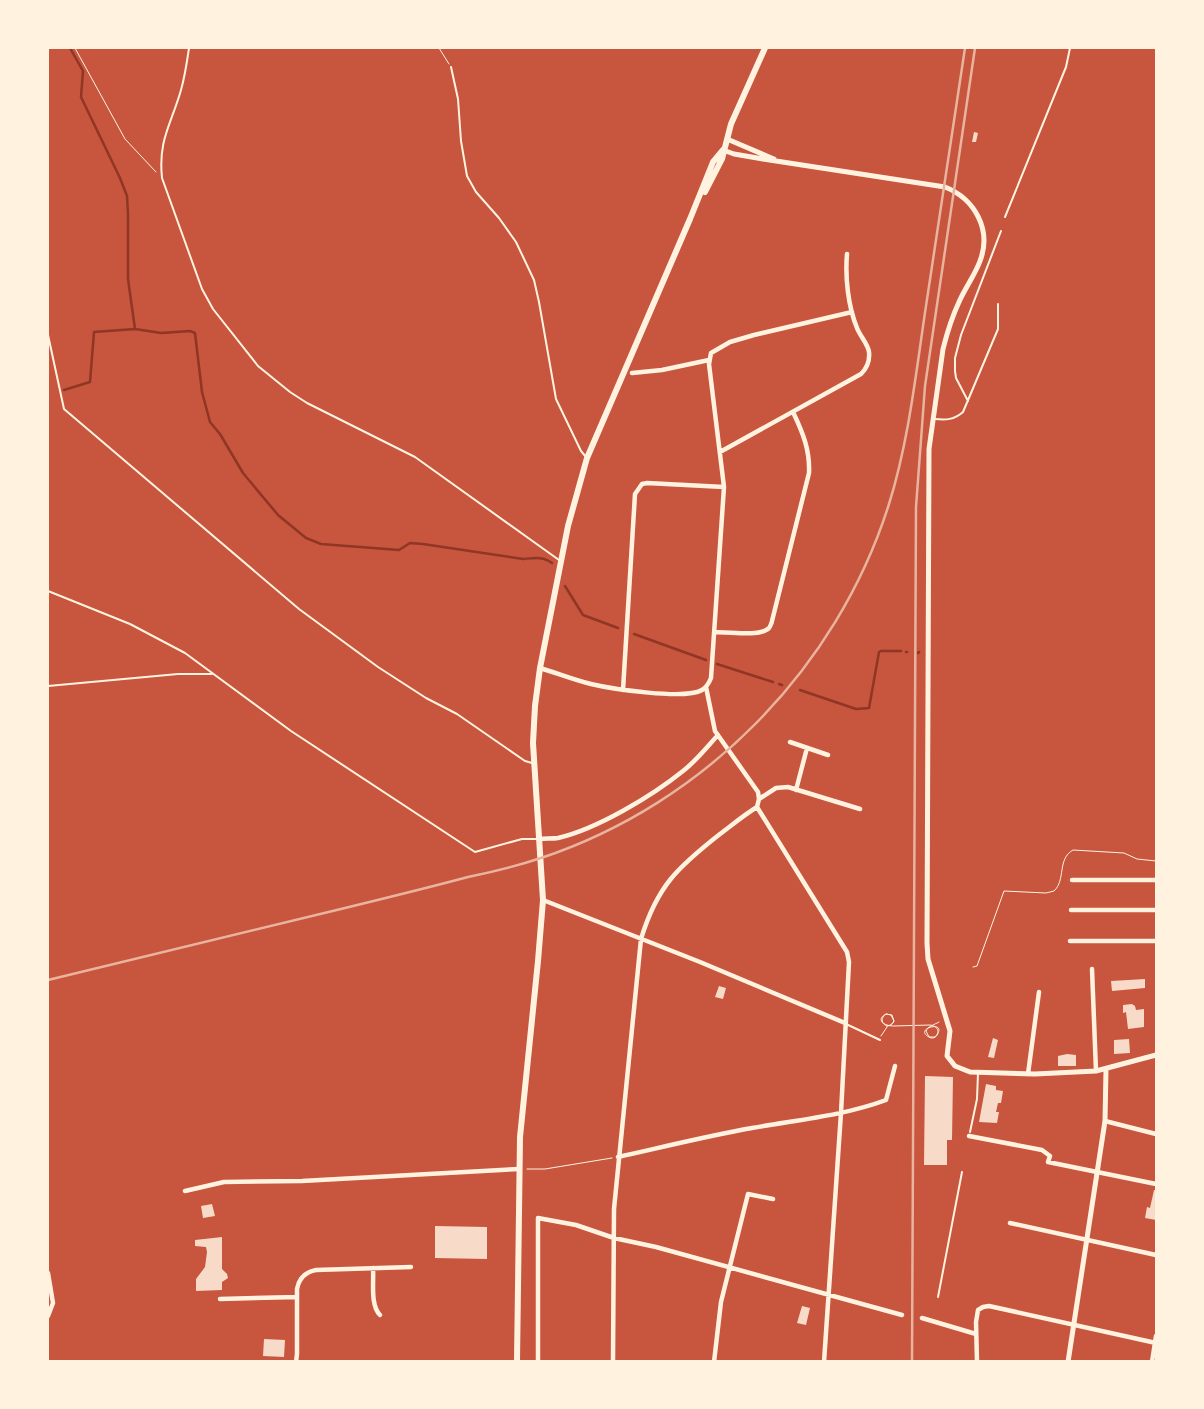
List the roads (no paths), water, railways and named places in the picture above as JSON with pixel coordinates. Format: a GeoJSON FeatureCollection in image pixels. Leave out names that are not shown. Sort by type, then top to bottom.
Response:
{"type":"FeatureCollection","features":[{"type":"Feature","properties":{"kind":"main road"},"geometry":{"type":"LineString","coordinates":[[517,1362],[520,1137],[543,900],[534,716],[540,668],[573,503],[587,458],[713,162],[723,150],[765,48]]}},
{"type":"Feature","properties":{"kind":"street"},"geometry":{"type":"LineString","coordinates":[[726,139],[765,154],[779,162]]}},
{"type":"Feature","properties":{"kind":"street"},"geometry":{"type":"LineString","coordinates":[[723,150],[734,154],[779,162],[945,187],[954,190],[968,201],[976,212],[984,234],[983,252],[958,305],[947,334],[943,350],[929,458],[927,943],[928,959],[951,1036],[947,1052],[949,1060],[961,1069],[978,1073],[1028,1074],[1096,1071],[1156,1055]]}},
{"type":"Feature","properties":{"kind":"street"},"geometry":{"type":"LineString","coordinates":[[720,452],[862,374],[865,370],[869,359],[868,348],[861,339],[852,312],[847,254]]}},
{"type":"Feature","properties":{"kind":"street"},"geometry":{"type":"LineString","coordinates":[[613,1362],[614,1209],[642,940],[654,905],[674,874],[697,852],[757,806],[759,799],[758,792],[718,735],[713,724],[706,688],[711,678],[724,488],[709,360],[711,352],[736,340],[852,312]]}},
{"type":"Feature","properties":{"kind":"street"},"geometry":{"type":"LineString","coordinates":[[632,373],[662,370],[709,360]]}},
{"type":"Feature","properties":{"kind":"street"},"geometry":{"type":"LineString","coordinates":[[714,632],[757,633],[769,627],[772,621],[809,473],[806,442],[793,412]]}},
{"type":"Feature","properties":{"kind":"street"},"geometry":{"type":"LineString","coordinates":[[623,690],[635,494],[642,484],[647,483],[724,488]]}},
{"type":"Feature","properties":{"kind":"street"},"geometry":{"type":"LineString","coordinates":[[540,668],[592,684],[623,690],[672,694],[696,692],[706,688]]}},
{"type":"Feature","properties":{"kind":"street"},"geometry":{"type":"LineString","coordinates":[[539,839],[557,838],[584,829],[655,791],[684,770],[718,735]]}},
{"type":"Feature","properties":{"kind":"street"},"geometry":{"type":"LineString","coordinates":[[790,742],[828,755]]}},
{"type":"Feature","properties":{"kind":"street"},"geometry":{"type":"LineString","coordinates":[[796,790],[807,748]]}},
{"type":"Feature","properties":{"kind":"street"},"geometry":{"type":"LineString","coordinates":[[759,799],[776,788],[782,787],[860,809]]}},
{"type":"Feature","properties":{"kind":"street"},"geometry":{"type":"LineString","coordinates":[[757,806],[847,952],[848,974],[841,1112],[824,1362]]}},
{"type":"Feature","properties":{"kind":"street"},"geometry":{"type":"LineString","coordinates":[[1072,880],[1156,880]]}},
{"type":"Feature","properties":{"kind":"street"},"geometry":{"type":"LineString","coordinates":[[543,900],[700,962],[845,1023]]}},
{"type":"Feature","properties":{"kind":"street"},"geometry":{"type":"LineString","coordinates":[[1071,910],[1156,910]]}},
{"type":"Feature","properties":{"kind":"street"},"geometry":{"type":"LineString","coordinates":[[1070,941],[1156,941]]}},
{"type":"Feature","properties":{"kind":"street"},"geometry":{"type":"LineString","coordinates":[[1092,969],[1096,1071]]}},
{"type":"Feature","properties":{"kind":"street"},"geometry":{"type":"LineString","coordinates":[[1028,1074],[1039,992]]}},
{"type":"Feature","properties":{"kind":"street"},"geometry":{"type":"LineString","coordinates":[[618,1157],[721,1134],[841,1112],[886,1100],[895,1066]]}},
{"type":"Feature","properties":{"kind":"street"},"geometry":{"type":"LineString","coordinates":[[1068,1362],[1105,1121],[1106,1069]]}},
{"type":"Feature","properties":{"kind":"street"},"geometry":{"type":"LineString","coordinates":[[1105,1121],[1156,1134]]}},
{"type":"Feature","properties":{"kind":"street"},"geometry":{"type":"LineString","coordinates":[[970,1134],[1042,1150],[1050,1156],[1048,1162],[1156,1184]]}},
{"type":"Feature","properties":{"kind":"street"},"geometry":{"type":"LineString","coordinates":[[185,1192],[224,1182],[302,1181],[519,1169]]}},
{"type":"Feature","properties":{"kind":"street"},"geometry":{"type":"LineString","coordinates":[[714,1362],[721,1302],[748,1194],[772,1198]]}},
{"type":"Feature","properties":{"kind":"street"},"geometry":{"type":"LineString","coordinates":[[538,1362],[538,1218],[576,1225],[614,1238],[656,1247],[902,1315]]}},
{"type":"Feature","properties":{"kind":"street"},"geometry":{"type":"LineString","coordinates":[[1010,1223],[1156,1255]]}},
{"type":"Feature","properties":{"kind":"street"},"geometry":{"type":"LineString","coordinates":[[296,1362],[296,1289],[300,1279],[310,1271],[411,1267]]}},
{"type":"Feature","properties":{"kind":"street"},"geometry":{"type":"LineString","coordinates":[[373,1268],[374,1304],[377,1312],[380,1314]]}},
{"type":"Feature","properties":{"kind":"street"},"geometry":{"type":"LineString","coordinates":[[48,1273],[53,1303],[48,1316]]}},
{"type":"Feature","properties":{"kind":"street"},"geometry":{"type":"LineString","coordinates":[[220,1299],[296,1297]]}},
{"type":"Feature","properties":{"kind":"street"},"geometry":{"type":"LineString","coordinates":[[977,1362],[976,1322],[978,1310],[989,1306],[1156,1343]]}},
{"type":"Feature","properties":{"kind":"street"},"geometry":{"type":"LineString","coordinates":[[922,1318],[976,1334]]}},
{"type":"Feature","properties":{"kind":"street"},"geometry":{"type":"LineString","coordinates":[[1152,1362],[1156,1336]]}},
{"type":"Feature","properties":{"kind":"lane"},"geometry":{"type":"LineString","coordinates":[[189,48],[181,90],[167,127],[163,146],[162,178],[205,296],[220,319],[258,366],[299,398],[415,456],[561,561]]}},
{"type":"Feature","properties":{"kind":"lane"},"geometry":{"type":"LineString","coordinates":[[1005,217],[1066,68],[1070,48]]}},
{"type":"Feature","properties":{"kind":"lane"},"geometry":{"type":"LineString","coordinates":[[450,67],[458,99],[460,140],[467,176],[476,192],[499,218],[516,242],[534,280],[556,398],[581,451],[587,458]]}},
{"type":"Feature","properties":{"kind":"lane"},"geometry":{"type":"LineString","coordinates":[[968,402],[956,378],[956,358],[961,335],[1001,231]]}},
{"type":"Feature","properties":{"kind":"lane"},"geometry":{"type":"LineString","coordinates":[[933,419],[946,420],[957,417],[963,412],[998,329],[998,304]]}},
{"type":"Feature","properties":{"kind":"lane"},"geometry":{"type":"LineString","coordinates":[[48,335],[64,408],[299,609],[378,668],[426,698],[457,714],[525,761],[536,763]]}},
{"type":"Feature","properties":{"kind":"lane"},"geometry":{"type":"LineString","coordinates":[[48,591],[152,635],[185,653],[291,731],[475,852],[522,840],[539,839]]}},
{"type":"Feature","properties":{"kind":"lane"},"geometry":{"type":"LineString","coordinates":[[48,686],[178,674],[212,674]]}},
{"type":"Feature","properties":{"kind":"lane"},"geometry":{"type":"LineString","coordinates":[[845,1023],[880,1040]]}},
{"type":"Feature","properties":{"kind":"lane"},"geometry":{"type":"LineString","coordinates":[[970,1134],[977,1099],[978,1073]]}},
{"type":"Feature","properties":{"kind":"lane"},"geometry":{"type":"LineString","coordinates":[[938,1297],[962,1172]]}},
{"type":"Feature","properties":{"kind":"waterway"},"geometry":{"type":"LineString","coordinates":[[70,48],[83,71],[81,97],[127,196],[128,279],[135,329],[161,333],[190,331],[195,333],[202,392],[210,422],[220,434],[243,473],[278,515],[306,538],[321,544],[399,550],[410,543],[423,544],[523,559],[542,558],[552,563]]}},
{"type":"Feature","properties":{"kind":"waterway"},"geometry":{"type":"LineString","coordinates":[[64,390],[90,382],[94,332],[135,329]]}},
{"type":"Feature","properties":{"kind":"waterway"},"geometry":{"type":"LineString","coordinates":[[565,586],[583,615],[618,628]]}},
{"type":"Feature","properties":{"kind":"waterway"},"geometry":{"type":"LineString","coordinates":[[634,634],[706,660]]}},
{"type":"Feature","properties":{"kind":"waterway"},"geometry":{"type":"LineString","coordinates":[[800,690],[856,709],[869,708],[879,652],[901,651]]}},
{"type":"Feature","properties":{"kind":"waterway"},"geometry":{"type":"LineString","coordinates":[[717,664],[773,682]]}},
{"type":"Feature","properties":{"kind":"railway"},"geometry":{"type":"LineString","coordinates":[[48,980],[505,869],[541,858],[601,834],[657,803],[709,766],[757,723],[799,674],[836,621],[866,564],[889,504],[902,455],[911,406],[965,48]]}},
{"type":"Feature","properties":{"kind":"railway"},"geometry":{"type":"LineString","coordinates":[[912,1362],[916,507],[925,386],[975,48]]}}]}
